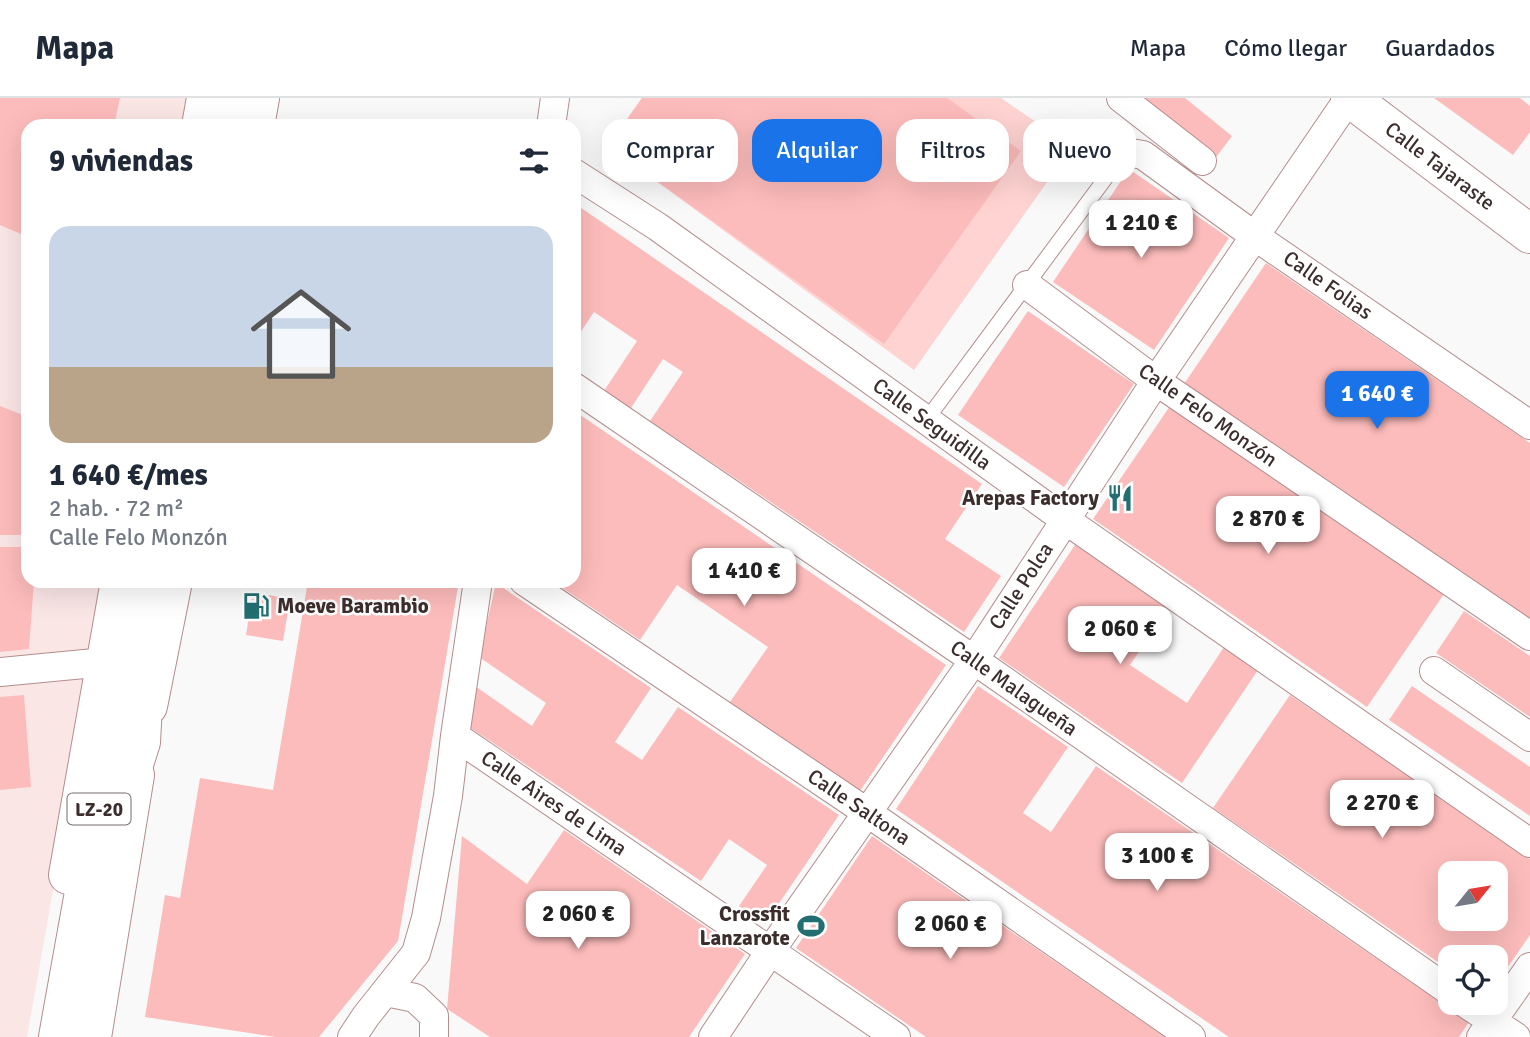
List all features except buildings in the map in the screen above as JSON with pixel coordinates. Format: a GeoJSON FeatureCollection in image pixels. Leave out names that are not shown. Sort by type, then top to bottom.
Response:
{"type":"FeatureCollection","features":[{"type":"Feature","properties":{"kind":"street"},"geometry":{"type":"LineString","coordinates":[[202,119],[206,98]]}},
{"type":"Feature","properties":{"kind":"street"},"geometry":{"type":"LineString","coordinates":[[222,119],[226,98]]}},
{"type":"Feature","properties":{"kind":"street"},"geometry":{"type":"LineString","coordinates":[[234,119],[238,98]]}},
{"type":"Feature","properties":{"kind":"street"},"geometry":{"type":"LineString","coordinates":[[257,119],[260,98]]}},
{"type":"Feature","properties":{"kind":"street"},"geometry":{"type":"LineString","coordinates":[[552,119],[555,98]]}},
{"type":"Feature","properties":{"kind":"street"},"geometry":{"type":"LineString","coordinates":[[1121,98],[1202,161]]}},
{"type":"Feature","properties":{"kind":"street","name":"Calle Tajaraste"},"geometry":{"type":"LineString","coordinates":[[1350,98],[1530,234]]}},
{"type":"Feature","properties":{"kind":"street","name":"Calle Polca"},"geometry":{"type":"LineString","coordinates":[[713,1037],[974,660],[1156,380],[1350,98]]}},
{"type":"Feature","properties":{"kind":"street","name":"Calle Tajaraste"},"geometry":{"type":"LineString","coordinates":[[1385,98],[1530,204]]}},
{"type":"Feature","properties":{"kind":"street","name":"Calle Folias"},"geometry":{"type":"LineString","coordinates":[[1136,154],[1143,155],[1256,237],[1530,425]]}},
{"type":"Feature","properties":{"kind":"street","name":"Calle Seguidilla"},"geometry":{"type":"LineString","coordinates":[[581,178],[658,227],[1064,519],[1530,843]]}},
{"type":"Feature","properties":{"kind":"street","name":"Calle Felo Monzón"},"geometry":{"type":"LineString","coordinates":[[1027,285],[1156,380],[1530,636]]}},
{"type":"Feature","properties":{"kind":"street","name":"Calle Malagueña"},"geometry":{"type":"LineString","coordinates":[[581,392],[974,660],[1438,983]]}},
{"type":"Feature","properties":{"kind":"street"},"geometry":{"type":"LineString","coordinates":[[39,1037],[119,588]]}},
{"type":"Feature","properties":{"kind":"street","name":"LZ-20"},"geometry":{"type":"LineString","coordinates":[[58,1037],[139,588]]}},
{"type":"Feature","properties":{"kind":"street"},"geometry":{"type":"LineString","coordinates":[[92,929],[123,796],[141,742],[153,588]]}},
{"type":"Feature","properties":{"kind":"street","name":"LZ-20"},"geometry":{"type":"LineString","coordinates":[[73,1037],[153,588]]}},
{"type":"Feature","properties":{"kind":"street"},"geometry":{"type":"LineString","coordinates":[[92,1037],[141,742],[172,588]]}},
{"type":"Feature","properties":{"kind":"street"},"geometry":{"type":"LineString","coordinates":[[352,1037],[416,953],[449,796],[477,588]]}},
{"type":"Feature","properties":{"kind":"street","name":"Calle Saltona"},"geometry":{"type":"LineString","coordinates":[[533,588],[868,813],[1191,1037]]}},
{"type":"Feature","properties":{"kind":"street"},"geometry":{"type":"LineString","coordinates":[[0,672],[105,662]]}},
{"type":"Feature","properties":{"kind":"street"},"geometry":{"type":"LineString","coordinates":[[1434,671],[1530,737]]}},
{"type":"Feature","properties":{"kind":"street","name":"Calle Aires de Lima"},"geometry":{"type":"LineString","coordinates":[[455,736],[896,1037]]}},
{"type":"Feature","properties":{"kind":"street"},"geometry":{"type":"LineString","coordinates":[[1486,1029],[1530,967]]}},
{"type":"Feature","properties":{"kind":"street"},"geometry":{"type":"LineString","coordinates":[[386,992],[415,998],[434,1016],[434,1037]]}},
{"type":"Feature","properties":{"kind":"street"},"geometry":{"type":"LineString","coordinates":[[1475,1015],[1486,1029],[1516,1037]]}},
{"type":"Feature","properties":{"kind":"lane"},"geometry":{"type":"LineString","coordinates":[[927,419],[1103,182]]}},
{"type":"Feature","properties":{"kind":"shaded area"},"geometry":{"type":"Polygon","coordinates":[[[0,98],[195,98],[191,119],[21,119],[21,588],[107,588],[27,1037],[0,1037],[0,98]]]}},
{"type":"Feature","properties":{"kind":"shaded area"},"geometry":{"type":"Polygon","coordinates":[[[642,98],[1001,98],[1031,119],[1023,119],[1023,182],[1047,182],[914,370],[657,182],[738,182],[738,119],[627,119],[642,98]]]}},
{"type":"Feature","properties":{"kind":"place","name":"Arepas Factory"},"geometry":{"type":"Point","coordinates":[1120,498]}},
{"type":"Feature","properties":{"kind":"place","name":"Moeve Barambio"},"geometry":{"type":"Point","coordinates":[256,606]}},
{"type":"Feature","properties":{"kind":"place","name":"Crossfit Lanzarote"},"geometry":{"type":"Point","coordinates":[811,926]}}]}
